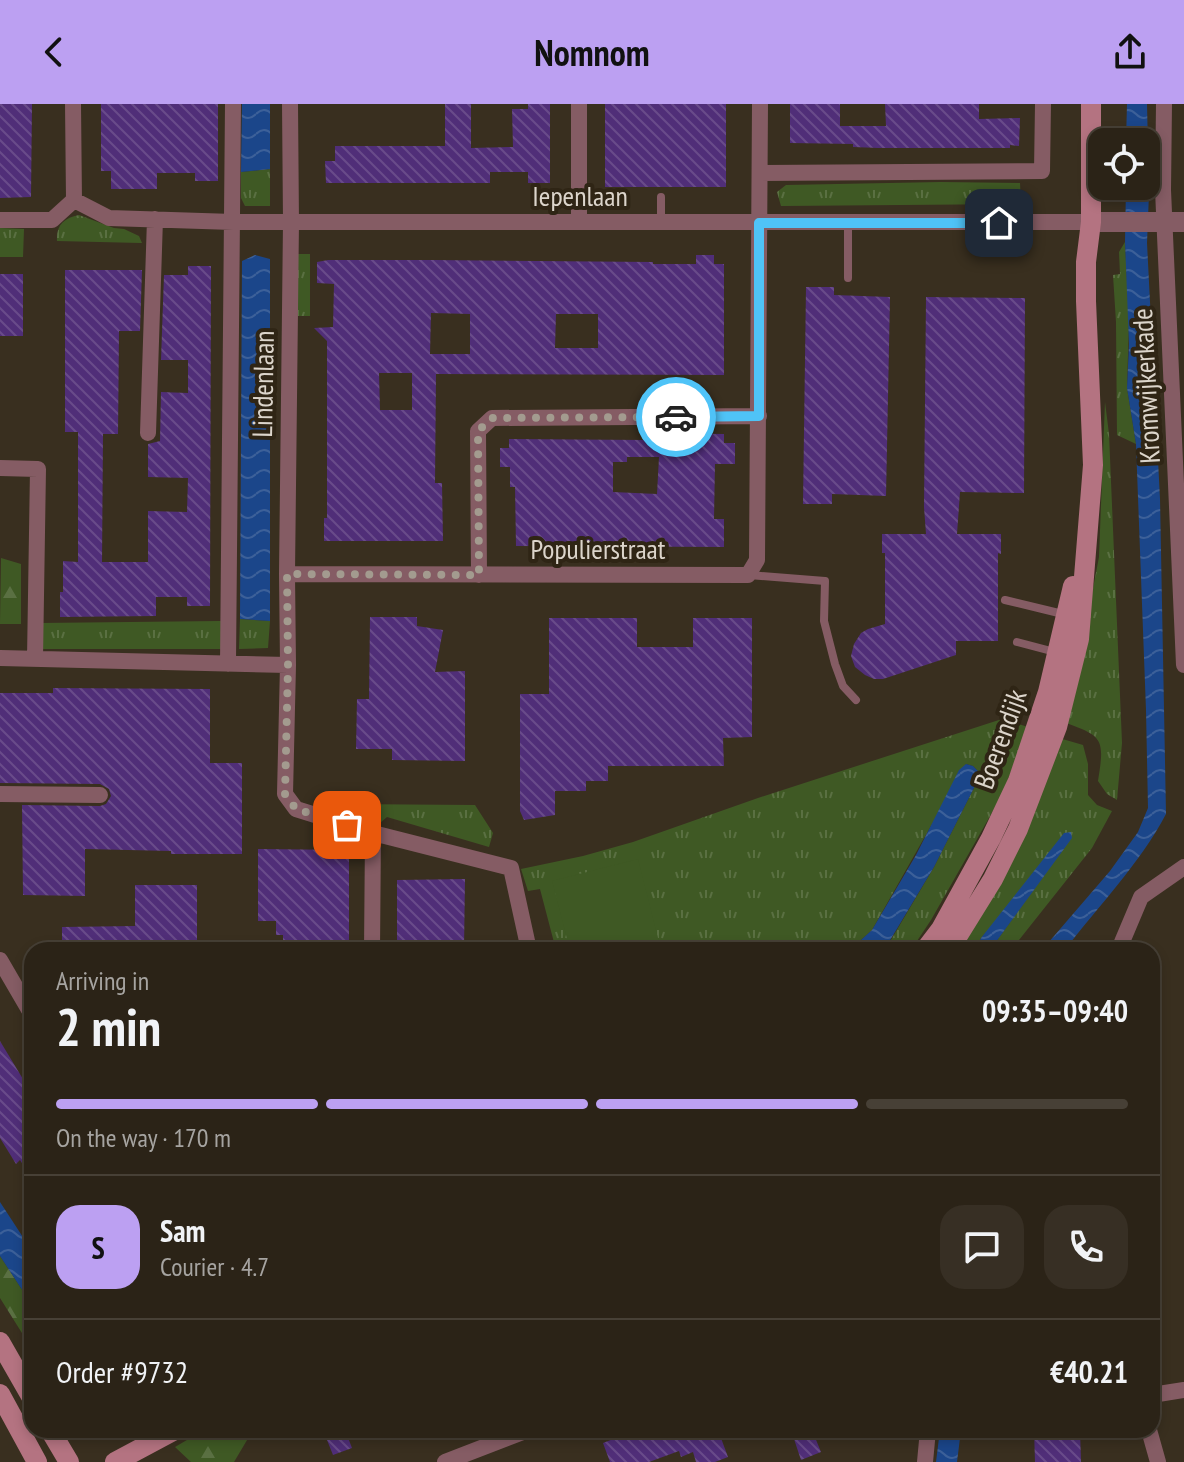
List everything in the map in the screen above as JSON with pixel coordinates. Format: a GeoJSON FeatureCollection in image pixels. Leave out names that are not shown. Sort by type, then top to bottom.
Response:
{"type":"FeatureCollection","features":[{"type":"Feature","properties":{"kind":"main road","name":"Boerendijk"},"geometry":{"type":"LineString","coordinates":[[954,942],[993,879],[1018,829],[1057,727],[1087,531],[1093,465],[1086,301],[1086,262],[1091,222],[1091,104]]}},
{"type":"Feature","properties":{"kind":"main road","name":"Boerendijk"},"geometry":{"type":"LineString","coordinates":[[931,942],[991,838],[1018,781],[1066,655]]}},
{"type":"Feature","properties":{"kind":"main road"},"geometry":{"type":"LineString","coordinates":[[0,1342],[24,1384]]}},
{"type":"Feature","properties":{"kind":"main road"},"geometry":{"type":"LineString","coordinates":[[0,1394],[37,1462]]}},
{"type":"Feature","properties":{"kind":"main road"},"geometry":{"type":"LineString","coordinates":[[55,1438],[69,1462]]}},
{"type":"Feature","properties":{"kind":"main road"},"geometry":{"type":"LineString","coordinates":[[115,1462],[140,1454],[163,1438]]}},
{"type":"Feature","properties":{"kind":"street"},"geometry":{"type":"LineString","coordinates":[[0,220],[52,220],[74,200],[73,104]]}},
{"type":"Feature","properties":{"kind":"street","name":"Lindenlaan"},"geometry":{"type":"LineString","coordinates":[[228,664],[233,104]]}},
{"type":"Feature","properties":{"kind":"street","name":"Lindenlaan"},"geometry":{"type":"LineString","coordinates":[[290,104],[285,794],[296,809],[373,833],[511,868],[527,942]]}},
{"type":"Feature","properties":{"kind":"street"},"geometry":{"type":"LineString","coordinates":[[579,104],[579,222]]}},
{"type":"Feature","properties":{"kind":"street"},"geometry":{"type":"LineString","coordinates":[[748,575],[757,560],[760,104]]}},
{"type":"Feature","properties":{"kind":"street"},"geometry":{"type":"LineString","coordinates":[[760,173],[1042,171],[1043,104]]}},
{"type":"Feature","properties":{"kind":"street","name":"Kromwijkerkade"},"geometry":{"type":"LineString","coordinates":[[1164,104],[1167,223],[1179,432],[1184,665]]}},
{"type":"Feature","properties":{"kind":"street","name":"Iepenlaan"},"geometry":{"type":"LineString","coordinates":[[74,200],[109,218],[233,222],[1091,222]]}},
{"type":"Feature","properties":{"kind":"street"},"geometry":{"type":"LineString","coordinates":[[148,433],[155,219]]}},
{"type":"Feature","properties":{"kind":"street"},"geometry":{"type":"LineString","coordinates":[[1091,222],[1167,223]]}},
{"type":"Feature","properties":{"kind":"street"},"geometry":{"type":"LineString","coordinates":[[479,575],[478,431],[492,418],[759,416]]}},
{"type":"Feature","properties":{"kind":"street"},"geometry":{"type":"LineString","coordinates":[[0,468],[38,469],[35,659]]}},
{"type":"Feature","properties":{"kind":"street","name":"Populierstraat"},"geometry":{"type":"LineString","coordinates":[[287,574],[748,575]]}},
{"type":"Feature","properties":{"kind":"street"},"geometry":{"type":"LineString","coordinates":[[0,658],[288,665]]}},
{"type":"Feature","properties":{"kind":"street"},"geometry":{"type":"LineString","coordinates":[[0,794],[100,795]]}},
{"type":"Feature","properties":{"kind":"street"},"geometry":{"type":"LineString","coordinates":[[372,942],[373,833]]}},
{"type":"Feature","properties":{"kind":"street"},"geometry":{"type":"LineString","coordinates":[[1122,942],[1141,897],[1184,867]]}},
{"type":"Feature","properties":{"kind":"street"},"geometry":{"type":"LineString","coordinates":[[0,960],[24,1001]]}},
{"type":"Feature","properties":{"kind":"street"},"geometry":{"type":"LineString","coordinates":[[1160,1394],[1184,1390]]}},
{"type":"Feature","properties":{"kind":"street"},"geometry":{"type":"LineString","coordinates":[[445,1462],[507,1438]]}},
{"type":"Feature","properties":{"kind":"street"},"geometry":{"type":"LineString","coordinates":[[925,1462],[927,1438]]}},
{"type":"Feature","properties":{"kind":"street"},"geometry":{"type":"LineString","coordinates":[[1151,1438],[1158,1462]]}},
{"type":"Feature","properties":{"kind":"lane"},"geometry":{"type":"LineString","coordinates":[[661,197],[661,222]]}},
{"type":"Feature","properties":{"kind":"lane"},"geometry":{"type":"LineString","coordinates":[[848,223],[848,278]]}},
{"type":"Feature","properties":{"kind":"lane"},"geometry":{"type":"LineString","coordinates":[[748,575],[825,581],[824,621],[831,650],[843,686],[856,700]]}},
{"type":"Feature","properties":{"kind":"lane"},"geometry":{"type":"LineString","coordinates":[[1005,600],[1073,615]]}},
{"type":"Feature","properties":{"kind":"lane"},"geometry":{"type":"LineString","coordinates":[[1017,642],[1066,655]]}},
{"type":"Feature","properties":{"kind":"green space"},"geometry":{"type":"Polygon","coordinates":[[[270,169],[270,206],[245,206],[241,198],[241,172],[270,169]]]}},
{"type":"Feature","properties":{"kind":"green space"},"geometry":{"type":"Polygon","coordinates":[[[1020,183],[1021,204],[781,206],[777,192],[786,185],[1020,183]]]}},
{"type":"Feature","properties":{"kind":"green space"},"geometry":{"type":"Polygon","coordinates":[[[79,215],[124,229],[139,236],[142,243],[57,241],[62,223],[79,215]]]}},
{"type":"Feature","properties":{"kind":"green space"},"geometry":{"type":"Polygon","coordinates":[[[0,228],[24,229],[23,257],[0,257],[0,228]]]}},
{"type":"Feature","properties":{"kind":"green space"},"geometry":{"type":"Polygon","coordinates":[[[1125,242],[1129,322],[1127,388],[1136,444],[1117,435],[1113,275],[1120,274],[1119,252],[1125,242]]]}},
{"type":"Feature","properties":{"kind":"green space"},"geometry":{"type":"Polygon","coordinates":[[[298,254],[310,254],[310,316],[298,316],[298,254]]]}},
{"type":"Feature","properties":{"kind":"green space"},"geometry":{"type":"Polygon","coordinates":[[[1105,402],[1109,434],[1122,743],[1117,800],[1107,794],[1098,781],[1101,747],[1098,741],[1086,731],[1063,722],[1081,651],[1099,557],[1105,402]]]}},
{"type":"Feature","properties":{"kind":"green space"},"geometry":{"type":"Polygon","coordinates":[[[1,558],[21,564],[21,624],[0,624],[1,558]]]}},
{"type":"Feature","properties":{"kind":"green space"},"geometry":{"type":"Polygon","coordinates":[[[240,619],[270,621],[268,648],[239,649],[240,619]]]}},
{"type":"Feature","properties":{"kind":"green space"},"geometry":{"type":"Polygon","coordinates":[[[221,621],[221,649],[40,649],[40,623],[221,621]]]}},
{"type":"Feature","properties":{"kind":"green space"},"geometry":{"type":"Polygon","coordinates":[[[1002,719],[1028,727],[1002,795],[916,942],[890,942],[934,867],[979,778],[973,766],[966,764],[872,930],[859,942],[554,942],[540,889],[528,891],[521,869],[633,842],[1002,719]]]}},
{"type":"Feature","properties":{"kind":"green space"},"geometry":{"type":"Polygon","coordinates":[[[1059,738],[1083,745],[1088,764],[1088,795],[1097,805],[1112,811],[1092,848],[1017,942],[996,942],[1071,838],[979,942],[962,942],[1059,738]]]}},
{"type":"Feature","properties":{"kind":"green space"},"geometry":{"type":"Polygon","coordinates":[[[339,804],[475,805],[493,833],[489,847],[387,817],[380,823],[339,812],[339,804]]]}},
{"type":"Feature","properties":{"kind":"green space"},"geometry":{"type":"Polygon","coordinates":[[[638,859],[659,942],[568,942],[552,881],[638,859]]]}},
{"type":"Feature","properties":{"kind":"green space"},"geometry":{"type":"Polygon","coordinates":[[[0,1256],[24,1293],[24,1336],[0,1298],[0,1256]]]}},
{"type":"Feature","properties":{"kind":"green space"},"geometry":{"type":"Polygon","coordinates":[[[190,1438],[248,1438],[234,1462],[191,1462],[175,1447],[190,1438]]]}},
{"type":"Feature","properties":{"kind":"water"},"geometry":{"type":"Polygon","coordinates":[[[242,104],[270,104],[270,169],[241,172],[242,104]]]}},
{"type":"Feature","properties":{"kind":"water"},"geometry":{"type":"Polygon","coordinates":[[[1127,104],[1147,104],[1148,128],[1126,128],[1127,104]]]}},
{"type":"Feature","properties":{"kind":"water"},"geometry":{"type":"Polygon","coordinates":[[[1126,200],[1149,200],[1147,243],[1160,499],[1166,814],[1131,868],[1071,942],[1049,942],[1110,871],[1138,832],[1148,808],[1136,444],[1127,388],[1129,344],[1126,200]]]}},
{"type":"Feature","properties":{"kind":"water"},"geometry":{"type":"Polygon","coordinates":[[[255,255],[270,259],[270,621],[240,619],[242,261],[255,255]]]}},
{"type":"Feature","properties":{"kind":"water"},"geometry":{"type":"Polygon","coordinates":[[[966,764],[973,766],[979,778],[934,867],[889,942],[859,942],[872,930],[916,855],[959,770],[966,764]]]}},
{"type":"Feature","properties":{"kind":"water"},"geometry":{"type":"Polygon","coordinates":[[[1071,832],[1072,838],[996,942],[979,942],[981,938],[1064,833],[1071,832]]]}},
{"type":"Feature","properties":{"kind":"water"},"geometry":{"type":"Polygon","coordinates":[[[0,1202],[24,1239],[24,1293],[0,1256],[0,1202]]]}},
{"type":"Feature","properties":{"kind":"water"},"geometry":{"type":"Polygon","coordinates":[[[939,1438],[960,1438],[957,1462],[936,1462],[939,1438]]]}},
{"type":"Feature","properties":{"kind":"building"},"geometry":{"type":"Polygon","coordinates":[[[0,104],[32,104],[31,197],[0,198],[0,104]]]}},
{"type":"Feature","properties":{"kind":"building"},"geometry":{"type":"Polygon","coordinates":[[[101,104],[218,104],[218,181],[195,181],[195,173],[157,173],[157,189],[111,189],[111,171],[101,171],[101,104]]]}},
{"type":"Feature","properties":{"kind":"building"},"geometry":{"type":"Polygon","coordinates":[[[445,104],[471,104],[471,148],[513,147],[512,109],[528,109],[528,104],[550,104],[550,183],[528,183],[528,172],[490,172],[490,183],[326,183],[325,161],[335,161],[335,146],[445,146],[445,104]]]}},
{"type":"Feature","properties":{"kind":"building"},"geometry":{"type":"Polygon","coordinates":[[[605,104],[726,104],[726,187],[605,187],[605,104]]]}},
{"type":"Feature","properties":{"kind":"building"},"geometry":{"type":"Polygon","coordinates":[[[790,104],[840,104],[840,126],[886,126],[885,104],[979,104],[979,119],[1020,118],[1019,146],[878,148],[853,147],[853,144],[790,143],[790,104]]]}},
{"type":"Feature","properties":{"kind":"building"},"geometry":{"type":"Polygon","coordinates":[[[696,255],[714,255],[714,264],[724,264],[724,375],[436,374],[435,483],[442,483],[443,541],[324,541],[324,518],[327,518],[327,341],[314,328],[333,327],[334,284],[317,283],[317,262],[434,260],[696,264],[696,255]],[[431,313],[430,354],[470,354],[470,314],[431,313]],[[556,314],[555,348],[598,348],[598,314],[556,314]],[[379,373],[380,410],[412,410],[412,373],[379,373]]]}},
{"type":"Feature","properties":{"kind":"building"},"geometry":{"type":"Polygon","coordinates":[[[188,266],[211,266],[210,606],[187,606],[187,597],[156,597],[156,616],[60,617],[63,561],[78,562],[78,432],[65,432],[65,270],[142,270],[140,331],[119,331],[118,434],[103,434],[102,562],[148,562],[148,511],[187,512],[188,478],[148,477],[148,444],[160,441],[161,392],[188,393],[188,360],[161,360],[164,275],[188,275],[188,266]]]}},
{"type":"Feature","properties":{"kind":"building"},"geometry":{"type":"Polygon","coordinates":[[[0,274],[23,274],[23,336],[0,336],[0,274]]]}},
{"type":"Feature","properties":{"kind":"building"},"geometry":{"type":"Polygon","coordinates":[[[806,287],[834,287],[834,295],[890,297],[886,496],[832,494],[832,504],[803,504],[806,287]]]}},
{"type":"Feature","properties":{"kind":"building"},"geometry":{"type":"Polygon","coordinates":[[[926,297],[1025,298],[1024,493],[960,492],[957,534],[1001,534],[1001,554],[998,553],[998,641],[956,641],[956,655],[883,679],[874,679],[855,667],[851,656],[861,633],[885,624],[882,534],[926,534],[926,297]]]}},
{"type":"Feature","properties":{"kind":"building"},"geometry":{"type":"Polygon","coordinates":[[[646,433],[724,434],[724,443],[735,443],[735,464],[715,464],[714,519],[724,519],[724,547],[516,546],[515,487],[510,487],[510,467],[500,467],[500,448],[509,448],[509,439],[646,440],[646,433]],[[627,457],[627,462],[613,462],[613,492],[657,494],[659,457],[627,457]]]}},
{"type":"Feature","properties":{"kind":"building"},"geometry":{"type":"Polygon","coordinates":[[[370,617],[417,617],[417,626],[443,630],[435,672],[465,671],[465,761],[392,760],[392,749],[356,749],[357,699],[369,699],[370,617]]]}},
{"type":"Feature","properties":{"kind":"building"},"geometry":{"type":"Polygon","coordinates":[[[549,618],[637,618],[637,647],[693,647],[693,618],[752,618],[752,737],[723,738],[724,766],[608,766],[608,781],[586,781],[586,791],[555,791],[555,815],[524,820],[520,811],[520,694],[549,694],[549,618]]]}},
{"type":"Feature","properties":{"kind":"building"},"geometry":{"type":"Polygon","coordinates":[[[53,688],[210,689],[210,763],[242,763],[242,854],[85,849],[85,896],[23,895],[22,805],[100,806],[106,804],[111,796],[109,789],[100,784],[0,783],[0,693],[53,693],[53,688]]]}},
{"type":"Feature","properties":{"kind":"building"},"geometry":{"type":"Polygon","coordinates":[[[258,849],[349,850],[349,942],[283,942],[283,935],[276,935],[276,921],[258,921],[258,849]]]}},
{"type":"Feature","properties":{"kind":"building"},"geometry":{"type":"Polygon","coordinates":[[[465,879],[464,942],[397,942],[397,880],[465,879]]]}},
{"type":"Feature","properties":{"kind":"building"},"geometry":{"type":"Polygon","coordinates":[[[135,885],[197,885],[197,942],[62,942],[62,927],[135,926],[135,885]]]}},
{"type":"Feature","properties":{"kind":"building"},"geometry":{"type":"Polygon","coordinates":[[[0,1041],[24,1081],[24,1166],[20,1160],[16,1164],[0,1138],[0,1041]]]}},
{"type":"Feature","properties":{"kind":"building"},"geometry":{"type":"Polygon","coordinates":[[[326,1438],[348,1438],[352,1448],[333,1455],[326,1438]]]}},
{"type":"Feature","properties":{"kind":"building"},"geometry":{"type":"Polygon","coordinates":[[[616,1438],[721,1438],[728,1457],[715,1462],[696,1462],[693,1452],[681,1457],[679,1451],[649,1462],[610,1462],[603,1443],[616,1438]]]}},
{"type":"Feature","properties":{"kind":"building"},"geometry":{"type":"Polygon","coordinates":[[[794,1438],[815,1438],[821,1452],[801,1460],[794,1438]]]}},
{"type":"Feature","properties":{"kind":"building"},"geometry":{"type":"Polygon","coordinates":[[[1034,1438],[1080,1438],[1081,1462],[1035,1462],[1034,1438]]]}},
{"type":"Feature","properties":{"kind":"way so far"},"geometry":{"type":"LineString","coordinates":[[347,825],[296,809],[285,794],[287,574],[479,575],[478,431],[492,418],[676,417]]}},
{"type":"Feature","properties":{"kind":"route"},"geometry":{"type":"LineString","coordinates":[[676,417],[759,416],[759,223],[999,223]]}}]}
